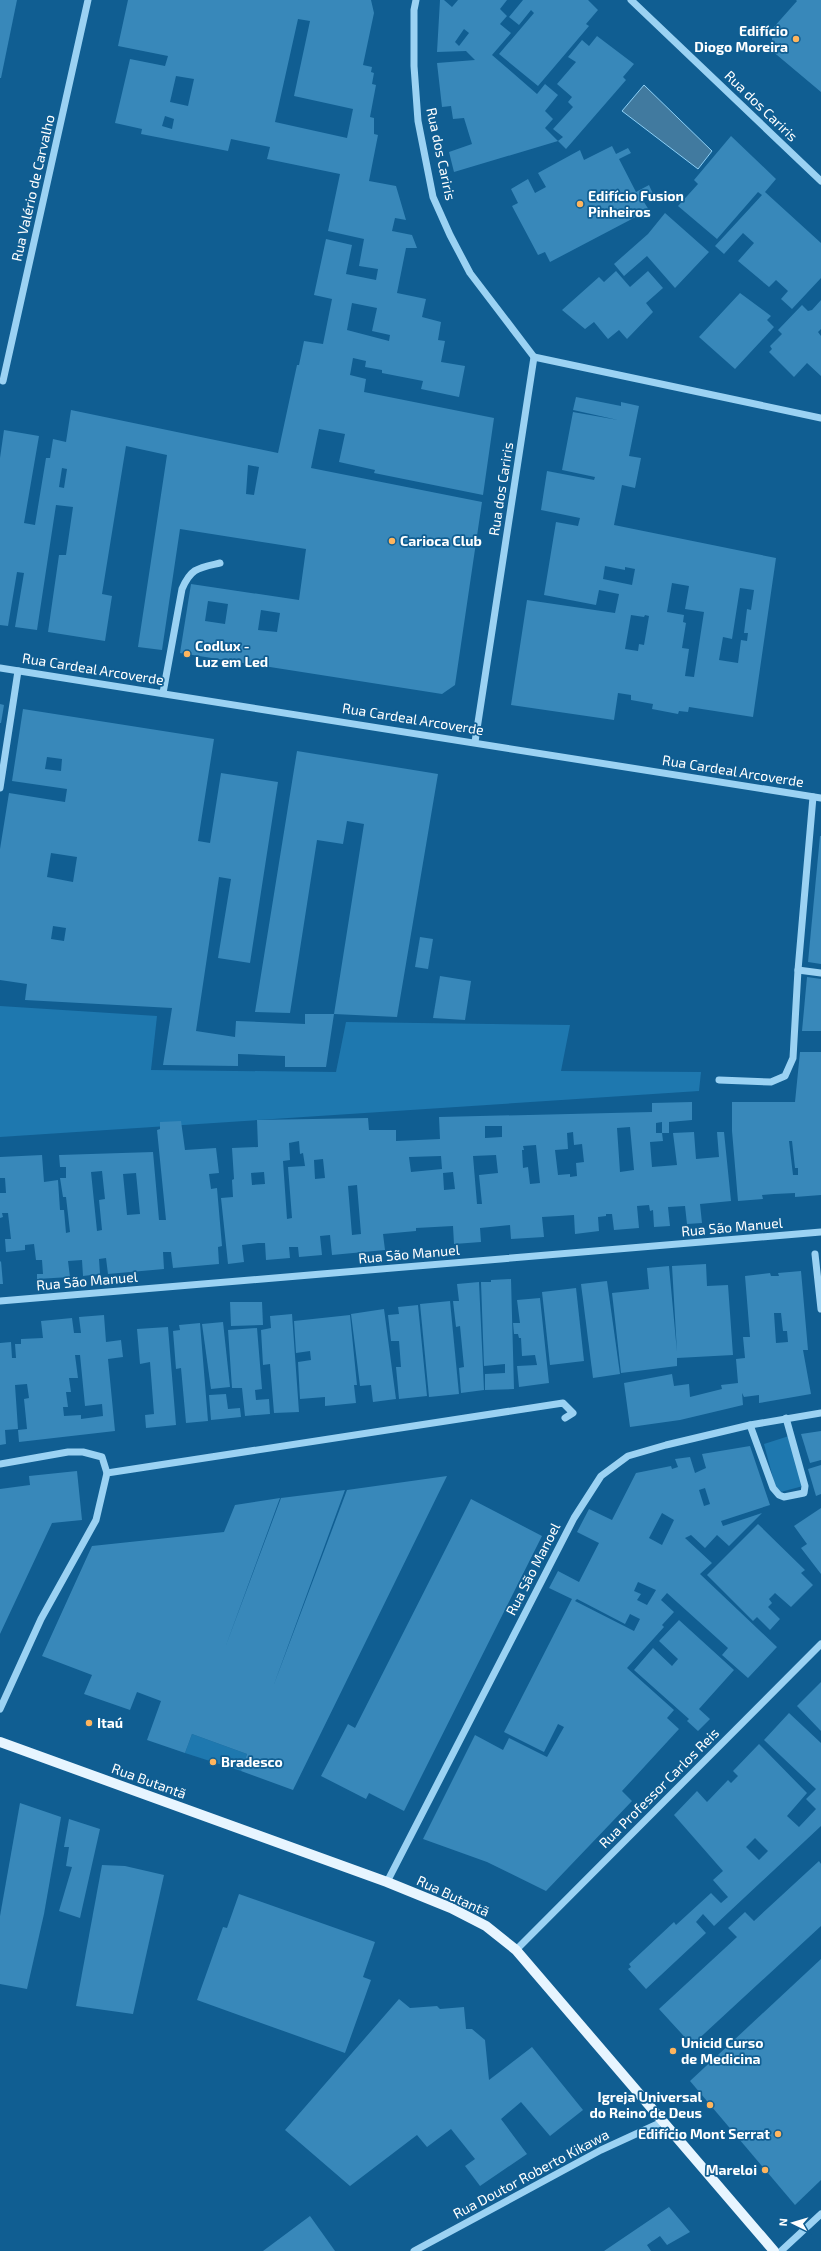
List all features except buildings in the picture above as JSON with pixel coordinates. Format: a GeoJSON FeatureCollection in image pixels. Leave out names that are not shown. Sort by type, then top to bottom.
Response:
{"type":"FeatureCollection","features":[{"type":"Feature","properties":{"kind":"main road","name":"Rua Butantã"},"geometry":{"type":"LineString","coordinates":[[0,1742],[387,1882],[451,1908],[486,1926],[516,1950],[774,2251]]}},
{"type":"Feature","properties":{"kind":"street","name":"Rua Valério de Carvalho"},"geometry":{"type":"LineString","coordinates":[[3,381],[88,0]]}},
{"type":"Feature","properties":{"kind":"street","name":"Rua dos Cariris"},"geometry":{"type":"LineString","coordinates":[[416,0],[414,10],[414,66],[418,121],[433,197],[450,235],[470,273],[534,357],[475,742]]}},
{"type":"Feature","properties":{"kind":"street","name":"Rua dos Cariris"},"geometry":{"type":"LineString","coordinates":[[631,0],[821,181]]}},
{"type":"Feature","properties":{"kind":"street"},"geometry":{"type":"LineString","coordinates":[[534,357],[821,418]]}},
{"type":"Feature","properties":{"kind":"street"},"geometry":{"type":"LineString","coordinates":[[163,693],[182,589],[188,574],[201,567],[220,563]]}},
{"type":"Feature","properties":{"kind":"street","name":"Rua Cardeal Arcoverde"},"geometry":{"type":"LineString","coordinates":[[0,668],[821,798]]}},
{"type":"Feature","properties":{"kind":"street"},"geometry":{"type":"LineString","coordinates":[[0,788],[18,671]]}},
{"type":"Feature","properties":{"kind":"street"},"geometry":{"type":"LineString","coordinates":[[719,1080],[771,1082],[785,1076],[793,1058],[798,970],[813,797]]}},
{"type":"Feature","properties":{"kind":"street"},"geometry":{"type":"LineString","coordinates":[[798,970],[821,973]]}},
{"type":"Feature","properties":{"kind":"street","name":"Rua São Manuel"},"geometry":{"type":"LineString","coordinates":[[0,1302],[821,1232]]}},
{"type":"Feature","properties":{"kind":"street"},"geometry":{"type":"LineString","coordinates":[[815,1254],[821,1309]]}},
{"type":"Feature","properties":{"kind":"street"},"geometry":{"type":"LineString","coordinates":[[108,1473],[563,1402],[573,1413],[565,1418]]}},
{"type":"Feature","properties":{"kind":"street","name":"Rua São Manoel"},"geometry":{"type":"LineString","coordinates":[[387,1882],[574,1518],[601,1476],[628,1456],[666,1445],[750,1425],[821,1413]]}},
{"type":"Feature","properties":{"kind":"street"},"geometry":{"type":"LineString","coordinates":[[750,1425],[773,1488],[779,1495],[784,1497],[804,1493],[806,1486],[786,1418]]}},
{"type":"Feature","properties":{"kind":"street"},"geometry":{"type":"LineString","coordinates":[[0,1464],[38,1456],[83,1452],[102,1458],[108,1473],[96,1520],[42,1618],[0,1709]]}},
{"type":"Feature","properties":{"kind":"street","name":"Rua Professor Carlos Reis"},"geometry":{"type":"LineString","coordinates":[[516,1950],[821,1644]]}},
{"type":"Feature","properties":{"kind":"street","name":"Rua Doutor Roberto Kikawa"},"geometry":{"type":"LineString","coordinates":[[414,2251],[601,2150],[662,2122]]}},
{"type":"Feature","properties":{"kind":"street"},"geometry":{"type":"LineString","coordinates":[[781,2251],[821,2214]]}},
{"type":"Feature","properties":{"kind":"shaded area"},"geometry":{"type":"Polygon","coordinates":[[[644,85],[712,151],[698,169],[622,111],[644,85]]]}},
{"type":"Feature","properties":{"kind":"shaded area"},"geometry":{"type":"Polygon","coordinates":[[[0,1006],[157,1016],[151,1070],[336,1072],[346,1022],[570,1025],[561,1071],[701,1072],[699,1091],[0,1137],[0,1006]]]}},
{"type":"Feature","properties":{"kind":"shaded area"},"geometry":{"type":"Polygon","coordinates":[[[789,1436],[803,1486],[777,1493],[764,1444],[789,1436]]]}},
{"type":"Feature","properties":{"kind":"shaded area"},"geometry":{"type":"Polygon","coordinates":[[[192,1734],[247,1754],[241,1771],[185,1753],[192,1734]]]}},
{"type":"Feature","properties":{"kind":"place","name":"Edifício Diogo Moreira"},"geometry":{"type":"Point","coordinates":[796,39]}},
{"type":"Feature","properties":{"kind":"place","name":"Edifício Fusion Pinheiros"},"geometry":{"type":"Point","coordinates":[580,204]}},
{"type":"Feature","properties":{"kind":"place","name":"Carioca Club"},"geometry":{"type":"Point","coordinates":[392,541]}},
{"type":"Feature","properties":{"kind":"place","name":"Codlux - Luz em Led"},"geometry":{"type":"Point","coordinates":[187,654]}},
{"type":"Feature","properties":{"kind":"place","name":"Itaú"},"geometry":{"type":"Point","coordinates":[89,1723]}},
{"type":"Feature","properties":{"kind":"place","name":"Bradesco"},"geometry":{"type":"Point","coordinates":[213,1762]}},
{"type":"Feature","properties":{"kind":"place","name":"Unicid Curso de Medicina"},"geometry":{"type":"Point","coordinates":[673,2051]}},
{"type":"Feature","properties":{"kind":"place","name":"Igreja Universal do Reino de Deus"},"geometry":{"type":"Point","coordinates":[710,2105]}},
{"type":"Feature","properties":{"kind":"place","name":"Edifício Mont Serrat"},"geometry":{"type":"Point","coordinates":[778,2134]}},
{"type":"Feature","properties":{"kind":"place","name":"Mareloi"},"geometry":{"type":"Point","coordinates":[765,2170]}}]}
